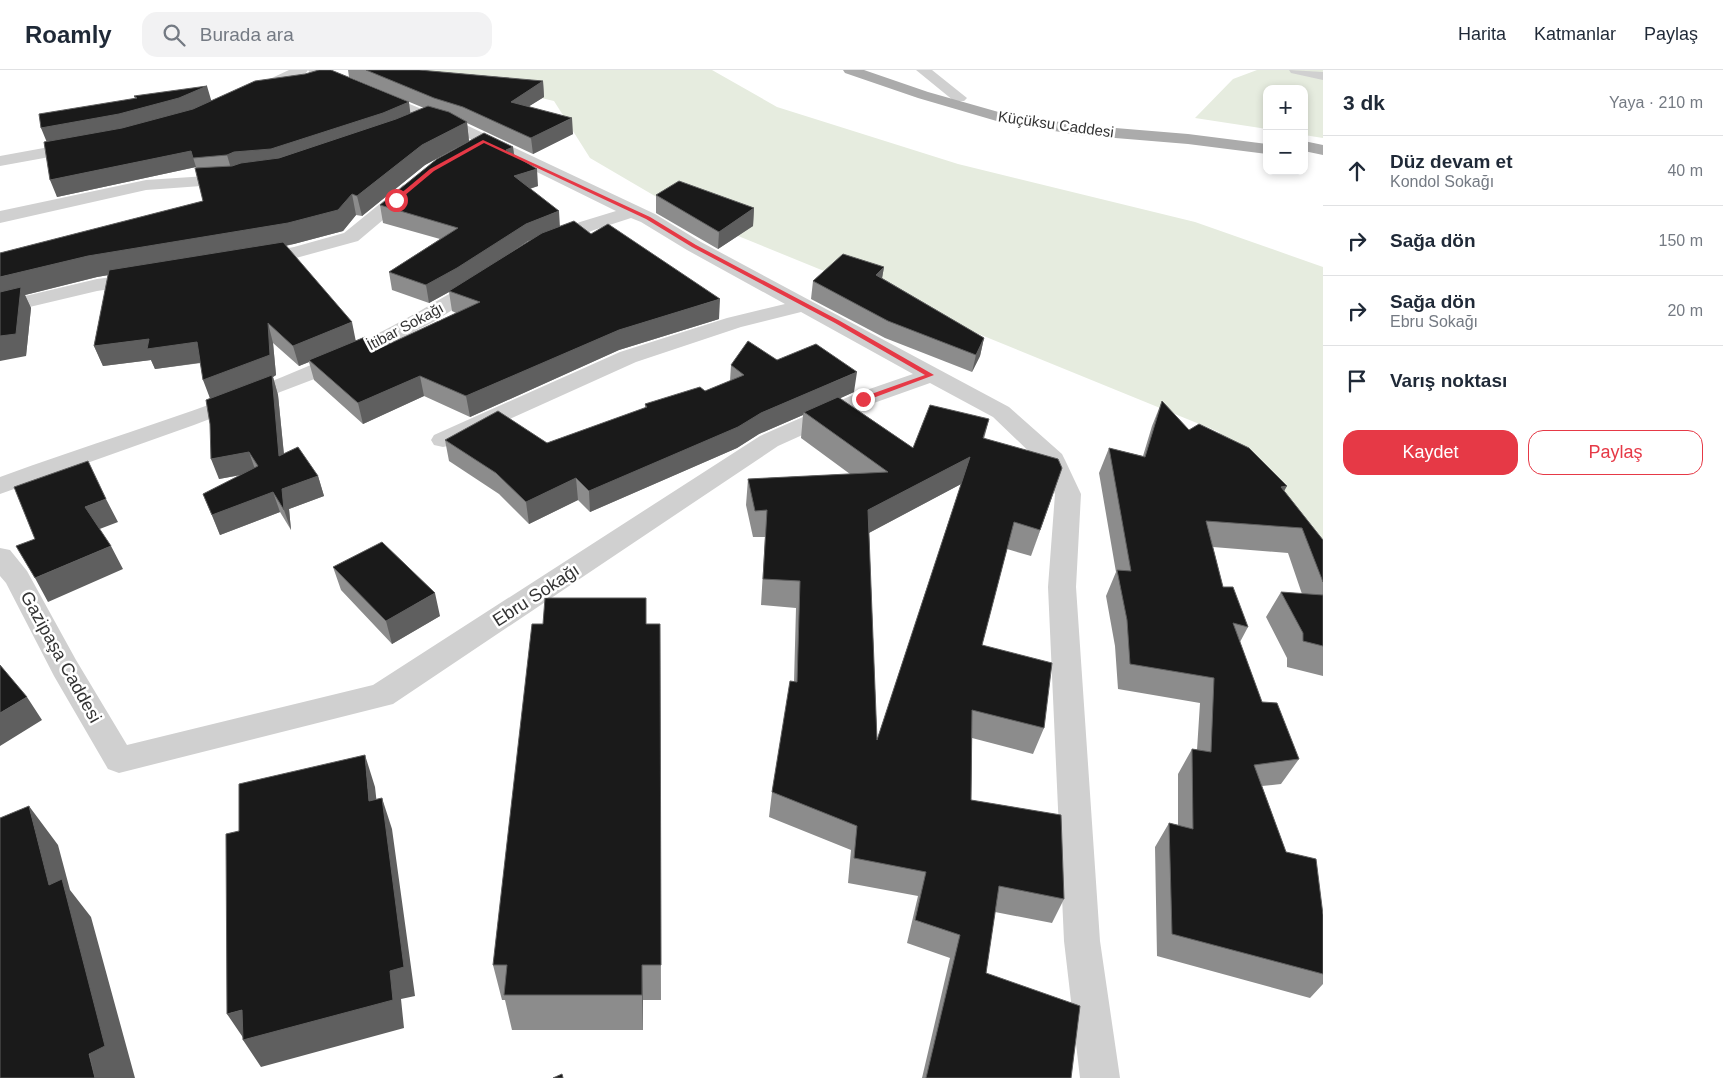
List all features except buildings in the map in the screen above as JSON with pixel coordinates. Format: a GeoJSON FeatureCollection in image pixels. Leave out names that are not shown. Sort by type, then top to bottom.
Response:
{"type":"FeatureCollection","features":[{"type":"Feature","properties":{"kind":"main road","name":"Küçüksu Caddesi"},"geometry":{"type":"LineString","coordinates":[[850,70],[954,105],[1000,117],[1079,130],[1188,139],[1263,148]]}},
{"type":"Feature","properties":{"kind":"main road","name":"Küçüksu Caddesi"},"geometry":{"type":"LineString","coordinates":[[874,70],[959,98],[993,106],[1072,119],[1263,138]]}},
{"type":"Feature","properties":{"kind":"main road"},"geometry":{"type":"LineString","coordinates":[[1308,147],[1323,150]]}},
{"type":"Feature","properties":{"kind":"main road"},"geometry":{"type":"LineString","coordinates":[[1308,157],[1323,160]]}},
{"type":"Feature","properties":{"kind":"street"},"geometry":{"type":"LineString","coordinates":[[238,100],[281,73],[301,70]]}},
{"type":"Feature","properties":{"kind":"street"},"geometry":{"type":"LineString","coordinates":[[315,70],[419,123],[458,127],[476,146],[532,163],[648,218],[694,246],[1000,412],[1054,460],[1068,494],[1062,587],[1082,941],[1100,1078]]}},
{"type":"Feature","properties":{"kind":"street"},"geometry":{"type":"LineString","coordinates":[[923,70],[959,98]]}},
{"type":"Feature","properties":{"kind":"street"},"geometry":{"type":"LineString","coordinates":[[1296,70],[1323,76]]}},
{"type":"Feature","properties":{"kind":"street"},"geometry":{"type":"LineString","coordinates":[[0,161],[99,143]]}},
{"type":"Feature","properties":{"kind":"street"},"geometry":{"type":"LineString","coordinates":[[0,217],[146,185],[238,178],[239,176],[249,175]]}},
{"type":"Feature","properties":{"kind":"street"},"geometry":{"type":"LineString","coordinates":[[240,262],[296,252],[351,237],[425,176]]}},
{"type":"Feature","properties":{"kind":"street"},"geometry":{"type":"LineString","coordinates":[[528,252],[587,226],[632,212]]}},
{"type":"Feature","properties":{"kind":"street","name":"İtibar Sokağı"},"geometry":{"type":"LineString","coordinates":[[0,486],[246,398],[370,347],[468,292],[498,272]]}},
{"type":"Feature","properties":{"kind":"street"},"geometry":{"type":"LineString","coordinates":[[0,308],[98,285],[164,276]]}},
{"type":"Feature","properties":{"kind":"street"},"geometry":{"type":"LineString","coordinates":[[443,440],[628,357],[734,322],[805,305]]}},
{"type":"Feature","properties":{"kind":"street","name":"Ebru Sokağı"},"geometry":{"type":"LineString","coordinates":[[118,760],[382,695],[770,441],[863,399],[931,375]]}},
{"type":"Feature","properties":{"kind":"street","name":"Gazipaşa Caddesi"},"geometry":{"type":"LineString","coordinates":[[0,557],[17,578],[65,668],[118,760]]}},
{"type":"Feature","properties":{"kind":"shaded area"},"geometry":{"type":"Polygon","coordinates":[[[401,70],[712,70],[777,107],[958,164],[1195,222],[1323,267],[1323,604],[1219,432],[689,216],[590,158],[554,101],[469,81],[401,70]]]}},
{"type":"Feature","properties":{"kind":"shaded area"},"geometry":{"type":"Polygon","coordinates":[[[1257,70],[1323,70],[1323,138],[1308,136],[1308,85],[1263,85],[1263,128],[1195,118],[1233,79],[1257,70]]]}},
{"type":"Feature","properties":{"kind":"route"},"geometry":{"type":"LineString","coordinates":[[396,200],[432,170],[484,141],[524,158],[632,212],[648,218],[694,246],[838,322],[931,375],[863,399]]}}]}
